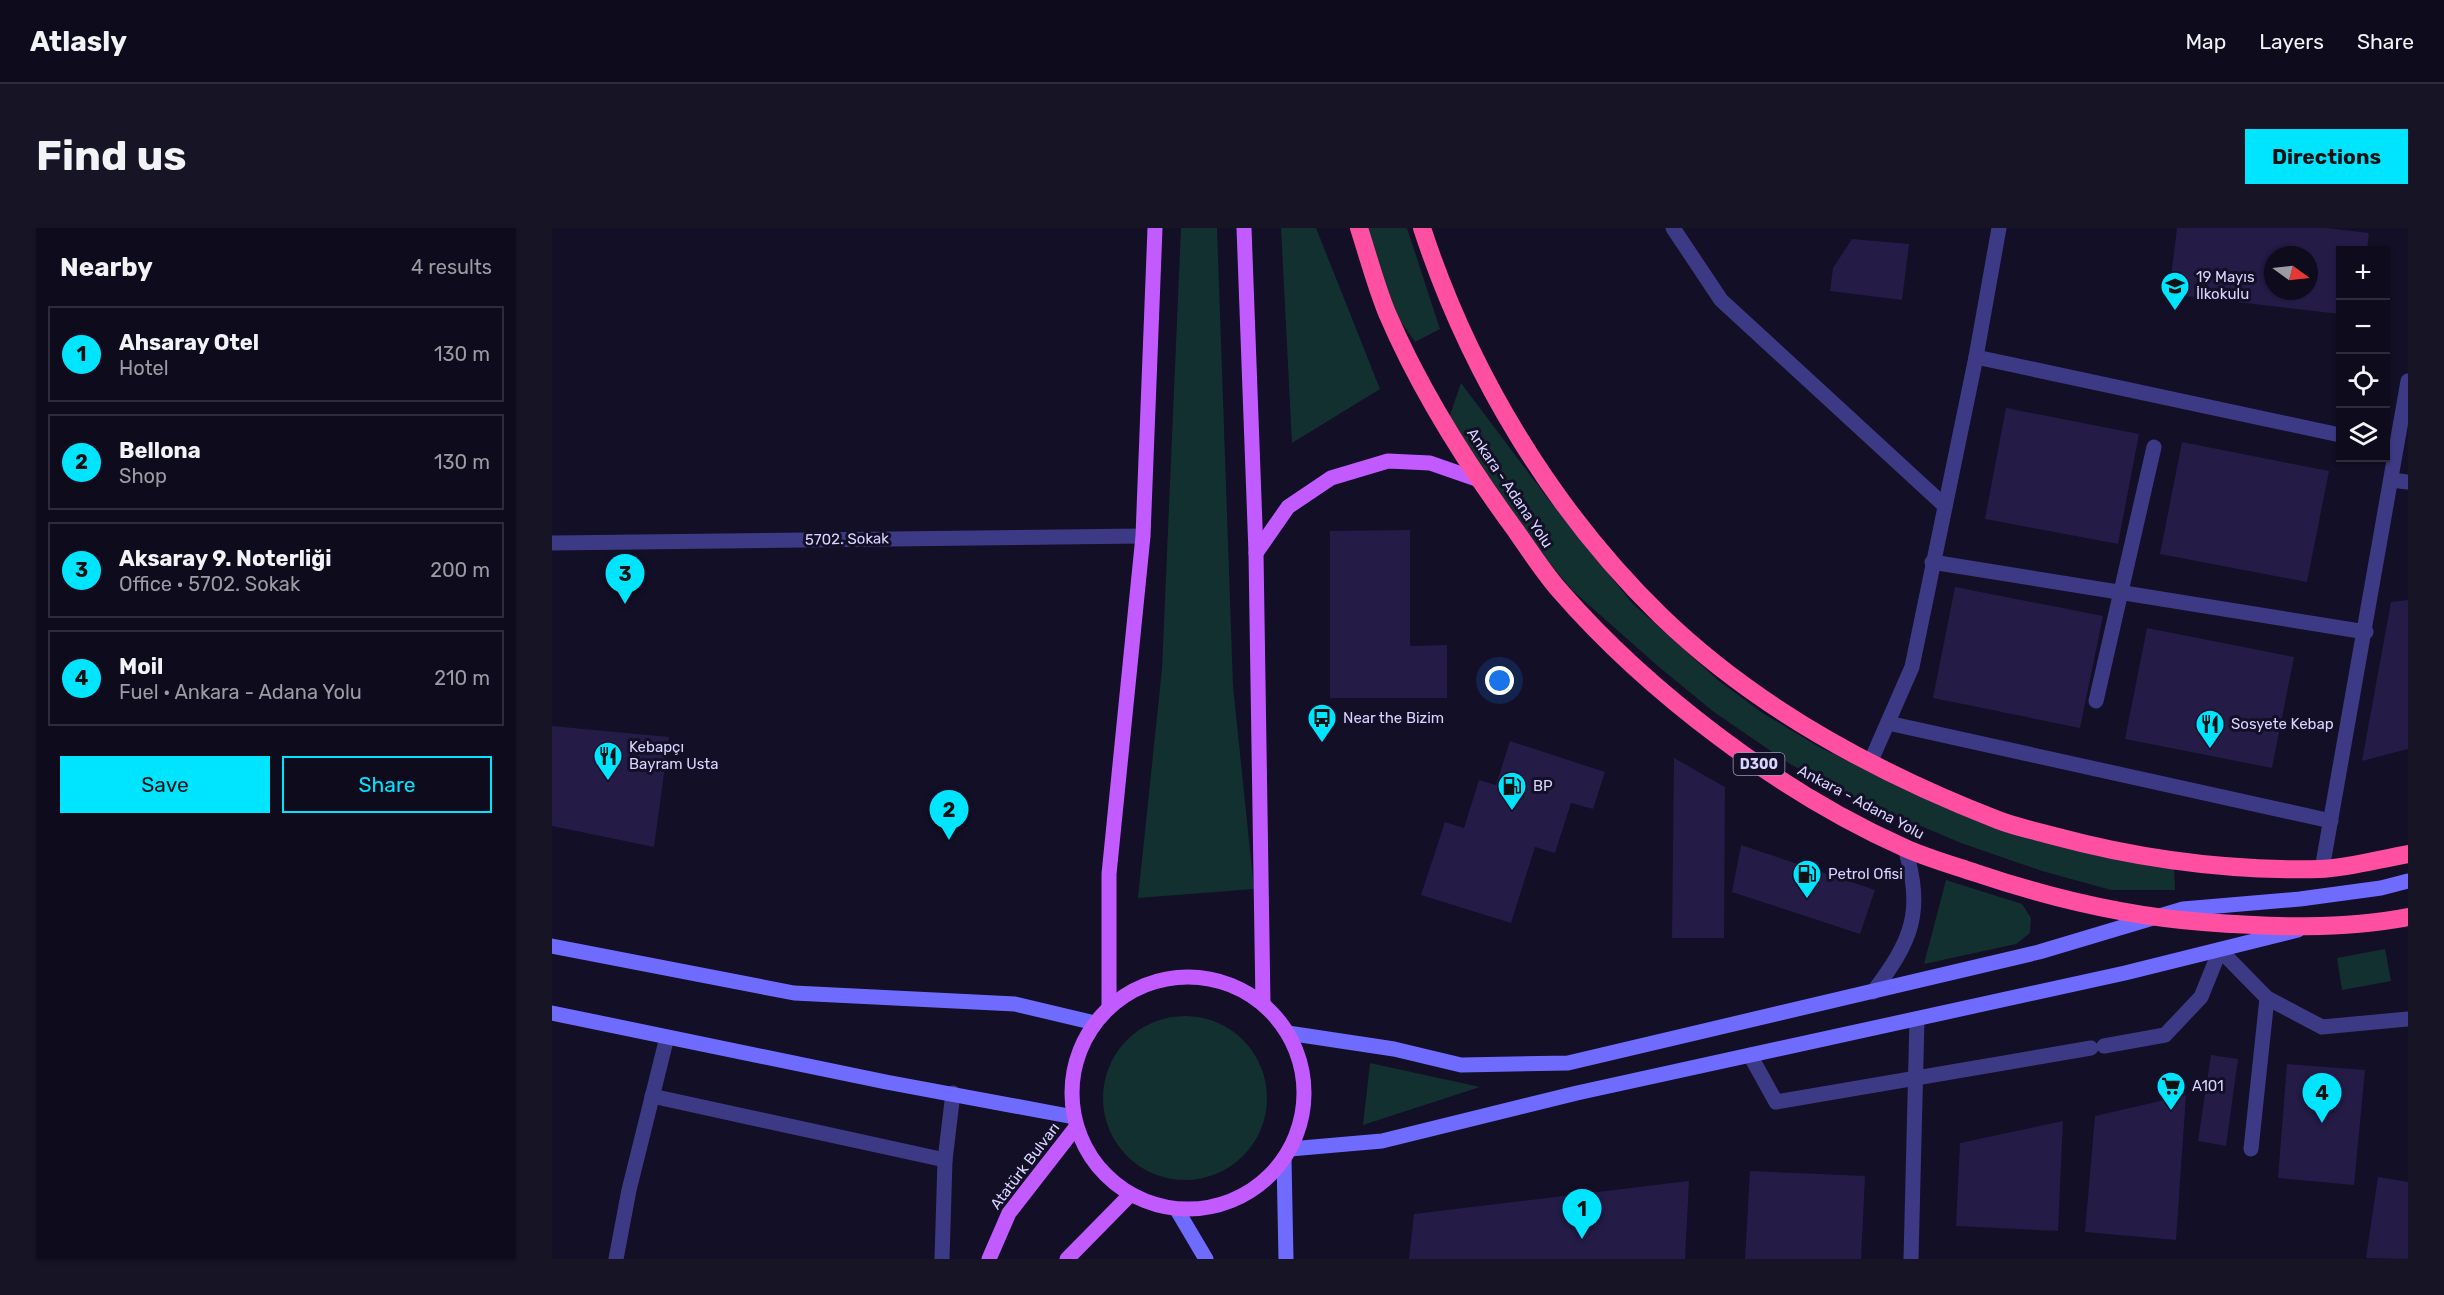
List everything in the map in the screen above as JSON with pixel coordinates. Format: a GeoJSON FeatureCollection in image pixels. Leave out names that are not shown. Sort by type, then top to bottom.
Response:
{"type":"FeatureCollection","features":[{"type":"Feature","properties":{"kind":"highway","name":"Ankara - Adana Yolu"},"geometry":{"type":"LineString","coordinates":[[1359,228],[1386,311],[1424,389],[1479,480],[1560,590],[1642,674],[1802,793],[1905,848],[2047,895],[2151,918],[2239,925],[2316,925],[2408,917]]}},
{"type":"Feature","properties":{"kind":"highway"},"geometry":{"type":"LineString","coordinates":[[1422,228],[1440,285],[1474,359],[1539,468],[1595,544],[1662,616],[1725,670],[1805,726],[1870,763],[2001,821],[2100,848],[2228,866],[2322,869],[2408,854]]}},
{"type":"Feature","properties":{"kind":"main road"},"geometry":{"type":"LineString","coordinates":[[1109,1007],[1109,874],[1143,536],[1155,228]]}},
{"type":"Feature","properties":{"kind":"main road"},"geometry":{"type":"LineString","coordinates":[[1244,228],[1256,553],[1263,1004]]}},
{"type":"Feature","properties":{"kind":"main road"},"geometry":{"type":"LineString","coordinates":[[1256,553],[1288,507],[1331,478],[1388,461],[1430,463],[1479,480]]}},
{"type":"Feature","properties":{"kind":"main road"},"geometry":{"type":"LineString","coordinates":[[1288,1033],[1394,1049],[1461,1065],[1568,1063],[2039,952],[2183,909],[2300,899],[2380,888],[2408,881]]}},
{"type":"Feature","properties":{"kind":"main road"},"geometry":{"type":"LineString","coordinates":[[1287,1154],[1382,1141],[1577,1093],[1917,1019],[2220,950],[2316,925]]}},
{"type":"Feature","properties":{"kind":"main road"},"geometry":{"type":"LineString","coordinates":[[552,946],[794,993],[1015,1004],[1095,1023]]}},
{"type":"Feature","properties":{"kind":"main road"},"geometry":{"type":"LineString","coordinates":[[1174,977],[1197,977],[1221,981],[1243,990],[1263,1004],[1288,1033],[1300,1061],[1304,1091],[1301,1121],[1287,1154],[1268,1178],[1248,1193],[1226,1204],[1202,1210],[1177,1210],[1152,1205],[1130,1195],[1110,1180],[1093,1162],[1075,1122],[1072,1092],[1074,1068],[1082,1044],[1095,1023],[1109,1007],[1128,993],[1150,982],[1174,977]]}},
{"type":"Feature","properties":{"kind":"main road"},"geometry":{"type":"LineString","coordinates":[[552,1013],[886,1082],[953,1093],[1075,1122]]}},
{"type":"Feature","properties":{"kind":"main road","name":"Atatürk Bulvarı"},"geometry":{"type":"LineString","coordinates":[[989,1259],[1009,1213],[1075,1122]]}},
{"type":"Feature","properties":{"kind":"main road"},"geometry":{"type":"LineString","coordinates":[[1286,1259],[1287,1154]]}},
{"type":"Feature","properties":{"kind":"main road"},"geometry":{"type":"LineString","coordinates":[[1067,1259],[1130,1195]]}},
{"type":"Feature","properties":{"kind":"main road"},"geometry":{"type":"LineString","coordinates":[[1177,1210],[1206,1259]]}},
{"type":"Feature","properties":{"kind":"street"},"geometry":{"type":"LineString","coordinates":[[1673,228],[1721,300],[1945,506]]}},
{"type":"Feature","properties":{"kind":"street"},"geometry":{"type":"LineString","coordinates":[[1870,763],[1912,667],[1976,357],[1999,228]]}},
{"type":"Feature","properties":{"kind":"street"},"geometry":{"type":"LineString","coordinates":[[1976,357],[2336,434]]}},
{"type":"Feature","properties":{"kind":"street"},"geometry":{"type":"LineString","coordinates":[[2322,869],[2366,632],[2391,480],[2391,446],[2408,381]]}},
{"type":"Feature","properties":{"kind":"street"},"geometry":{"type":"LineString","coordinates":[[2096,701],[2154,447]]}},
{"type":"Feature","properties":{"kind":"street"},"geometry":{"type":"LineString","coordinates":[[2391,480],[2408,482]]}},
{"type":"Feature","properties":{"kind":"street","name":"5702. Sokak"},"geometry":{"type":"LineString","coordinates":[[552,543],[1143,536]]}},
{"type":"Feature","properties":{"kind":"street"},"geometry":{"type":"LineString","coordinates":[[1932,562],[2366,632]]}},
{"type":"Feature","properties":{"kind":"street"},"geometry":{"type":"LineString","coordinates":[[1888,723],[2331,821]]}},
{"type":"Feature","properties":{"kind":"street"},"geometry":{"type":"LineString","coordinates":[[1873,992],[1898,959],[1908,938],[1914,906],[1913,877],[1905,848]]}},
{"type":"Feature","properties":{"kind":"street"},"geometry":{"type":"LineString","coordinates":[[1750,1055],[1776,1102],[1916,1080],[2165,1035],[2201,997],[2220,950],[2267,998],[2322,1027],[2408,1019]]}},
{"type":"Feature","properties":{"kind":"street"},"geometry":{"type":"LineString","coordinates":[[2251,1149],[2267,998]]}},
{"type":"Feature","properties":{"kind":"street"},"geometry":{"type":"LineString","coordinates":[[1911,1259],[1917,1019]]}},
{"type":"Feature","properties":{"kind":"street"},"geometry":{"type":"LineString","coordinates":[[616,1259],[629,1190],[667,1037]]}},
{"type":"Feature","properties":{"kind":"street"},"geometry":{"type":"LineString","coordinates":[[942,1259],[945,1160],[953,1093]]}},
{"type":"Feature","properties":{"kind":"street"},"geometry":{"type":"LineString","coordinates":[[652,1096],[945,1160]]}},
{"type":"Feature","properties":{"kind":"green space"},"geometry":{"type":"Polygon","coordinates":[[[1181,228],[1217,228],[1233,686],[1254,889],[1138,898],[1162,669],[1181,228]]]}},
{"type":"Feature","properties":{"kind":"green space"},"geometry":{"type":"Polygon","coordinates":[[[1281,228],[1316,228],[1380,389],[1292,443],[1281,228]]]}},
{"type":"Feature","properties":{"kind":"green space"},"geometry":{"type":"Polygon","coordinates":[[[1366,228],[1407,228],[1440,329],[1415,342],[1397,316],[1366,228]]]}},
{"type":"Feature","properties":{"kind":"green space"},"geometry":{"type":"Polygon","coordinates":[[[1461,383],[1549,500],[1632,603],[1719,681],[1764,714],[1821,748],[1924,796],[2174,866],[2175,890],[2111,890],[2042,871],[1961,843],[1857,799],[1790,764],[1714,712],[1572,590],[1524,532],[1449,418],[1461,383]]]}},
{"type":"Feature","properties":{"kind":"green space"},"geometry":{"type":"Polygon","coordinates":[[[1946,880],[2022,904],[2031,918],[2030,933],[2016,944],[1924,964],[1946,880]]]}},
{"type":"Feature","properties":{"kind":"green space"},"geometry":{"type":"Polygon","coordinates":[[[2385,949],[2391,981],[2342,990],[2337,958],[2385,949]]]}},
{"type":"Feature","properties":{"kind":"green space"},"geometry":{"type":"Polygon","coordinates":[[[1185,1016],[1201,1017],[1217,1022],[1231,1029],[1243,1040],[1254,1052],[1261,1066],[1266,1082],[1266,1114],[1261,1130],[1254,1144],[1243,1156],[1231,1167],[1217,1174],[1201,1179],[1185,1180],[1169,1179],[1153,1174],[1139,1167],[1127,1156],[1116,1144],[1109,1130],[1104,1114],[1103,1098],[1104,1082],[1109,1066],[1116,1052],[1127,1040],[1139,1029],[1153,1022],[1169,1017],[1185,1016]]]}},
{"type":"Feature","properties":{"kind":"green space"},"geometry":{"type":"Polygon","coordinates":[[[1370,1063],[1480,1087],[1363,1125],[1370,1063]]]}},
{"type":"Feature","properties":{"kind":"building"},"geometry":{"type":"Polygon","coordinates":[[[2177,228],[2326,228],[2369,233],[2367,246],[2336,246],[2336,314],[2169,294],[2177,228]]]}},
{"type":"Feature","properties":{"kind":"building"},"geometry":{"type":"Polygon","coordinates":[[[1852,239],[1909,244],[1902,300],[1830,291],[1833,268],[1852,239]]]}},
{"type":"Feature","properties":{"kind":"building"},"geometry":{"type":"Polygon","coordinates":[[[2006,408],[2139,434],[2118,544],[1985,519],[2006,408]]]}},
{"type":"Feature","properties":{"kind":"building"},"geometry":{"type":"Polygon","coordinates":[[[2182,442],[2329,471],[2307,582],[2160,554],[2182,442]]]}},
{"type":"Feature","properties":{"kind":"building"},"geometry":{"type":"Polygon","coordinates":[[[1410,530],[1410,646],[1447,645],[1447,698],[1330,698],[1330,531],[1410,530]]]}},
{"type":"Feature","properties":{"kind":"building"},"geometry":{"type":"Polygon","coordinates":[[[1955,587],[2103,616],[2080,728],[1933,698],[1955,587]]]}},
{"type":"Feature","properties":{"kind":"building"},"geometry":{"type":"Polygon","coordinates":[[[2408,600],[2408,749],[2362,761],[2391,602],[2408,600]]]}},
{"type":"Feature","properties":{"kind":"building"},"geometry":{"type":"Polygon","coordinates":[[[2147,628],[2294,657],[2272,768],[2125,739],[2147,628]]]}},
{"type":"Feature","properties":{"kind":"building","name":"Kebapçı Bayram Usta"},"geometry":{"type":"Polygon","coordinates":[[[552,726],[669,737],[654,847],[552,826],[552,726]]]}},
{"type":"Feature","properties":{"kind":"building"},"geometry":{"type":"Polygon","coordinates":[[[1510,741],[1605,772],[1593,809],[1571,803],[1555,853],[1535,847],[1511,923],[1421,895],[1445,822],[1464,828],[1479,780],[1496,785],[1510,741]]]}},
{"type":"Feature","properties":{"kind":"building"},"geometry":{"type":"Polygon","coordinates":[[[1674,758],[1725,787],[1724,938],[1672,938],[1674,758]]]}},
{"type":"Feature","properties":{"kind":"building"},"geometry":{"type":"Polygon","coordinates":[[[1741,845],[1875,890],[1860,934],[1732,892],[1741,845]]]}},
{"type":"Feature","properties":{"kind":"building"},"geometry":{"type":"Polygon","coordinates":[[[2211,1055],[2238,1059],[2226,1146],[2198,1141],[2211,1055]]]}},
{"type":"Feature","properties":{"kind":"building"},"geometry":{"type":"Polygon","coordinates":[[[2287,1064],[2365,1070],[2354,1185],[2278,1178],[2287,1064]]]}},
{"type":"Feature","properties":{"kind":"building"},"geometry":{"type":"Polygon","coordinates":[[[2186,1095],[2176,1240],[2085,1232],[2095,1116],[2186,1095]]]}},
{"type":"Feature","properties":{"kind":"building"},"geometry":{"type":"Polygon","coordinates":[[[2063,1121],[2058,1231],[1956,1226],[1960,1143],[2063,1121]]]}},
{"type":"Feature","properties":{"kind":"building"},"geometry":{"type":"Polygon","coordinates":[[[1750,1171],[1865,1176],[1861,1259],[1745,1259],[1750,1171]]]}},
{"type":"Feature","properties":{"kind":"building"},"geometry":{"type":"Polygon","coordinates":[[[2378,1177],[2408,1182],[2408,1259],[2366,1258],[2378,1177]]]}},
{"type":"Feature","properties":{"kind":"building"},"geometry":{"type":"Polygon","coordinates":[[[1689,1181],[1685,1259],[1409,1259],[1414,1214],[1689,1181]]]}},
{"type":"Feature","properties":{"kind":"place","name":"19 Mayıs İlkokulu"},"geometry":{"type":"Point","coordinates":[2175,312]}},
{"type":"Feature","properties":{"kind":"place","name":"Aksaray 9. Noterliği"},"geometry":{"type":"Point","coordinates":[625,604]}},
{"type":"Feature","properties":{"kind":"place","name":"Near the Bizim"},"geometry":{"type":"Point","coordinates":[1322,744]}},
{"type":"Feature","properties":{"kind":"place","name":"Sosyete Kebap"},"geometry":{"type":"Point","coordinates":[2210,750]}},
{"type":"Feature","properties":{"kind":"place","name":"Kebapçı Bayram Usta"},"geometry":{"type":"Point","coordinates":[608,782]}},
{"type":"Feature","properties":{"kind":"place","name":"BP"},"geometry":{"type":"Point","coordinates":[1512,812]}},
{"type":"Feature","properties":{"kind":"place","name":"Bellona"},"geometry":{"type":"Point","coordinates":[949,840]}},
{"type":"Feature","properties":{"kind":"place","name":"Petrol Ofisi"},"geometry":{"type":"Point","coordinates":[1807,900]}},
{"type":"Feature","properties":{"kind":"place","name":"A101"},"geometry":{"type":"Point","coordinates":[2171,1112]}},
{"type":"Feature","properties":{"kind":"place","name":"Moil"},"geometry":{"type":"Point","coordinates":[2322,1123]}},
{"type":"Feature","properties":{"kind":"place","name":"Ahsaray Otel"},"geometry":{"type":"Point","coordinates":[1582,1239]}}]}
